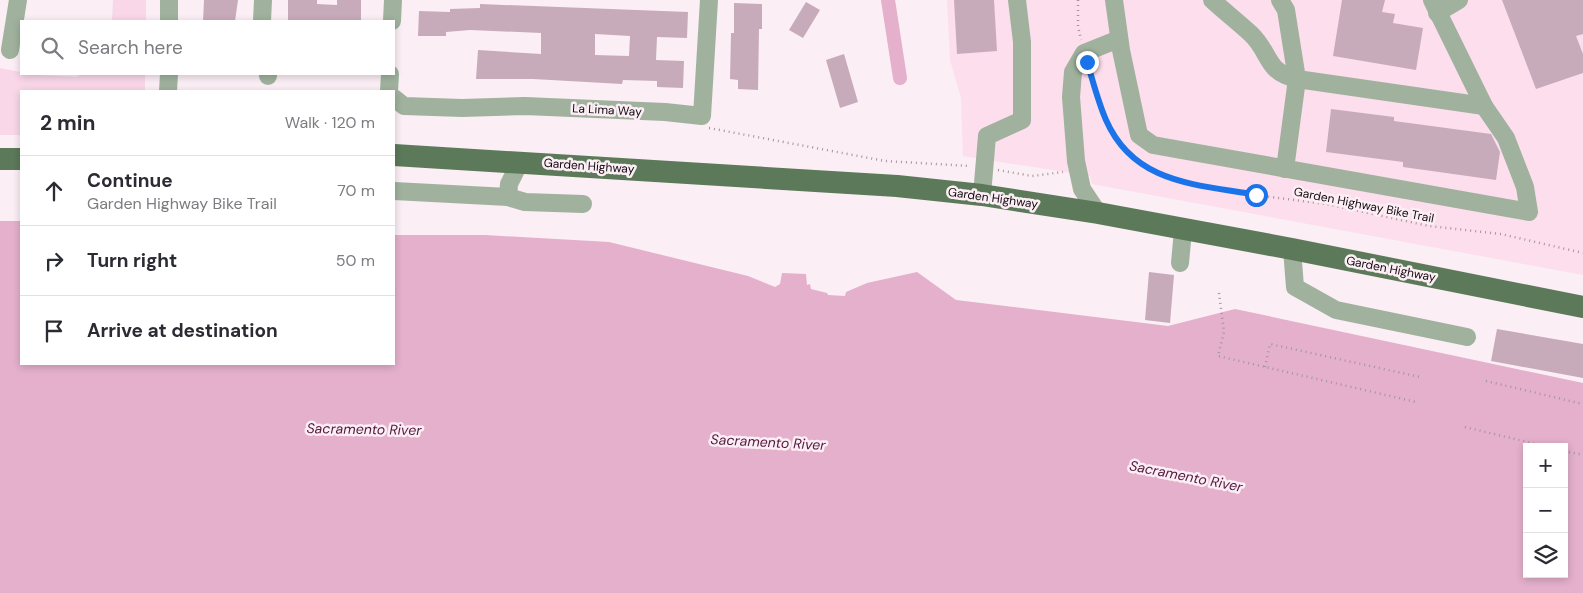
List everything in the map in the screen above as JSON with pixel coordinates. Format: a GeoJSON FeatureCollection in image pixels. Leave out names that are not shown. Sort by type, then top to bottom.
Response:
{"type":"FeatureCollection","features":[{"type":"Feature","properties":{"kind":"main road","name":"Garden Highway"},"geometry":{"type":"LineString","coordinates":[[395,155],[897,186],[982,195],[1098,213],[1292,249],[1583,307]]}},
{"type":"Feature","properties":{"kind":"main road"},"geometry":{"type":"LineString","coordinates":[[0,159],[20,159]]}},
{"type":"Feature","properties":{"kind":"street"},"geometry":{"type":"LineString","coordinates":[[10,50],[18,0]]}},
{"type":"Feature","properties":{"kind":"street"},"geometry":{"type":"LineString","coordinates":[[169,0],[169,20]]}},
{"type":"Feature","properties":{"kind":"street"},"geometry":{"type":"LineString","coordinates":[[262,20],[263,0]]}},
{"type":"Feature","properties":{"kind":"street"},"geometry":{"type":"LineString","coordinates":[[392,20],[393,0]]}},
{"type":"Feature","properties":{"kind":"street"},"geometry":{"type":"LineString","coordinates":[[702,116],[709,0]]}},
{"type":"Feature","properties":{"kind":"street"},"geometry":{"type":"LineString","coordinates":[[982,195],[987,136],[1022,120],[1022,42],[1017,0]]}},
{"type":"Feature","properties":{"kind":"street"},"geometry":{"type":"LineString","coordinates":[[1114,0],[1119,39],[1139,135],[1152,145],[1529,212],[1525,187],[1506,138],[1484,106],[1434,6],[1459,0]]}},
{"type":"Feature","properties":{"kind":"street"},"geometry":{"type":"LineString","coordinates":[[1212,0],[1252,35],[1265,51],[1270,65],[1284,76],[1484,106]]}},
{"type":"Feature","properties":{"kind":"street"},"geometry":{"type":"LineString","coordinates":[[1280,0],[1286,10],[1297,79],[1285,169]]}},
{"type":"Feature","properties":{"kind":"street"},"geometry":{"type":"LineString","coordinates":[[1098,213],[1082,189],[1076,161],[1071,97],[1072,72],[1084,53],[1119,39]]}},
{"type":"Feature","properties":{"kind":"street"},"geometry":{"type":"LineString","coordinates":[[168,75],[168,90]]}},
{"type":"Feature","properties":{"kind":"street"},"geometry":{"type":"LineString","coordinates":[[390,75],[392,90]]}},
{"type":"Feature","properties":{"kind":"street","name":"La Lima Way"},"geometry":{"type":"LineString","coordinates":[[395,99],[404,106],[462,108],[525,106],[664,112],[702,116]]}},
{"type":"Feature","properties":{"kind":"street"},"geometry":{"type":"LineString","coordinates":[[508,196],[509,184],[520,162]]}},
{"type":"Feature","properties":{"kind":"street"},"geometry":{"type":"LineString","coordinates":[[395,191],[508,196],[525,202],[583,204]]}},
{"type":"Feature","properties":{"kind":"street"},"geometry":{"type":"LineString","coordinates":[[1180,263],[1183,230]]}},
{"type":"Feature","properties":{"kind":"street"},"geometry":{"type":"LineString","coordinates":[[1292,249],[1295,288],[1336,310],[1467,337]]}},
{"type":"Feature","properties":{"kind":"path","name":"Garden Highway Bike Trail"},"geometry":{"type":"LineString","coordinates":[[1078,0],[1078,26],[1084,53],[1106,120],[1122,147],[1154,173],[1173,179],[1256,195],[1326,204],[1429,226],[1501,234],[1583,253]]}},
{"type":"Feature","properties":{"kind":"path"},"geometry":{"type":"LineString","coordinates":[[702,116],[709,129],[885,161],[984,168],[1032,176],[1061,174],[1076,161]]}},
{"type":"Feature","properties":{"kind":"path"},"geometry":{"type":"LineString","coordinates":[[1219,293],[1224,332],[1218,356],[1416,402]]}},
{"type":"Feature","properties":{"kind":"path"},"geometry":{"type":"LineString","coordinates":[[1265,367],[1270,344],[1420,378]]}},
{"type":"Feature","properties":{"kind":"path"},"geometry":{"type":"LineString","coordinates":[[1486,381],[1583,404]]}},
{"type":"Feature","properties":{"kind":"path"},"geometry":{"type":"LineString","coordinates":[[1465,428],[1531,443]]}},
{"type":"Feature","properties":{"kind":"path"},"geometry":{"type":"LineString","coordinates":[[1568,452],[1583,455]]}},
{"type":"Feature","properties":{"kind":"shaded area"},"geometry":{"type":"Polygon","coordinates":[[[113,0],[146,0],[146,20],[112,20],[113,0]]]}},
{"type":"Feature","properties":{"kind":"shaded area"},"geometry":{"type":"Polygon","coordinates":[[[947,0],[1583,0],[1583,275],[1092,184],[1090,176],[963,156],[961,98],[950,60],[947,0]]]}},
{"type":"Feature","properties":{"kind":"shaded area"},"geometry":{"type":"Polygon","coordinates":[[[0,68],[20,72],[20,75],[77,77],[80,75],[145,75],[145,90],[20,90],[20,135],[0,135],[0,68]]]}},
{"type":"Feature","properties":{"kind":"water","name":"Sacramento River"},"geometry":{"type":"Polygon","coordinates":[[[0,221],[20,221],[20,365],[395,365],[395,235],[485,235],[609,242],[748,276],[775,287],[780,284],[782,273],[806,274],[807,285],[810,284],[811,289],[827,293],[828,295],[845,296],[846,292],[867,283],[917,272],[956,300],[1168,326],[1235,309],[1583,383],[1583,593],[0,593],[0,221]]]}},
{"type":"Feature","properties":{"kind":"building"},"geometry":{"type":"Polygon","coordinates":[[[204,0],[238,0],[235,20],[203,20],[204,0]]]}},
{"type":"Feature","properties":{"kind":"building"},"geometry":{"type":"Polygon","coordinates":[[[288,0],[317,0],[317,4],[337,5],[337,0],[361,0],[361,20],[288,20],[288,0]]]}},
{"type":"Feature","properties":{"kind":"building"},"geometry":{"type":"Polygon","coordinates":[[[954,0],[994,0],[997,51],[957,54],[954,0]]]}},
{"type":"Feature","properties":{"kind":"building"},"geometry":{"type":"Polygon","coordinates":[[[1342,0],[1385,0],[1382,12],[1395,14],[1393,23],[1423,28],[1416,70],[1333,56],[1342,0]]]}},
{"type":"Feature","properties":{"kind":"building"},"geometry":{"type":"Polygon","coordinates":[[[1502,0],[1583,0],[1583,34],[1576,36],[1583,54],[1583,73],[1536,89],[1502,0]]]}},
{"type":"Feature","properties":{"kind":"building"},"geometry":{"type":"Polygon","coordinates":[[[806,2],[820,10],[803,38],[789,30],[806,2]]]}},
{"type":"Feature","properties":{"kind":"building"},"geometry":{"type":"Polygon","coordinates":[[[734,3],[762,4],[762,29],[759,29],[758,90],[738,89],[738,80],[730,79],[731,33],[734,33],[734,3]]]}},
{"type":"Feature","properties":{"kind":"building"},"geometry":{"type":"Polygon","coordinates":[[[480,4],[688,12],[687,38],[657,37],[656,60],[684,61],[683,88],[657,87],[657,81],[623,80],[622,84],[533,79],[476,79],[478,50],[541,54],[541,33],[470,30],[446,32],[446,36],[418,36],[419,11],[450,12],[450,9],[480,8],[480,4]],[[595,34],[595,55],[629,56],[630,36],[595,34]]]}},
{"type":"Feature","properties":{"kind":"building"},"geometry":{"type":"Polygon","coordinates":[[[844,54],[858,102],[840,108],[826,60],[844,54]]]}},
{"type":"Feature","properties":{"kind":"building"},"geometry":{"type":"Polygon","coordinates":[[[1331,109],[1394,117],[1394,121],[1491,134],[1500,152],[1496,180],[1403,167],[1403,162],[1326,152],[1331,109]]]}},
{"type":"Feature","properties":{"kind":"building"},"geometry":{"type":"Polygon","coordinates":[[[1149,272],[1174,275],[1170,323],[1145,320],[1149,272]]]}},
{"type":"Feature","properties":{"kind":"building"},"geometry":{"type":"Polygon","coordinates":[[[1497,329],[1583,344],[1583,378],[1491,361],[1497,329]]]}},
{"type":"Feature","properties":{"kind":"waterway"},"geometry":{"type":"LineString","coordinates":[[888,0],[900,78]]}},
{"type":"Feature","properties":{"kind":"route"},"geometry":{"type":"LineString","coordinates":[[1087,62],[1106,120],[1122,147],[1132,157],[1154,173],[1173,179],[1256,195]]}}]}
